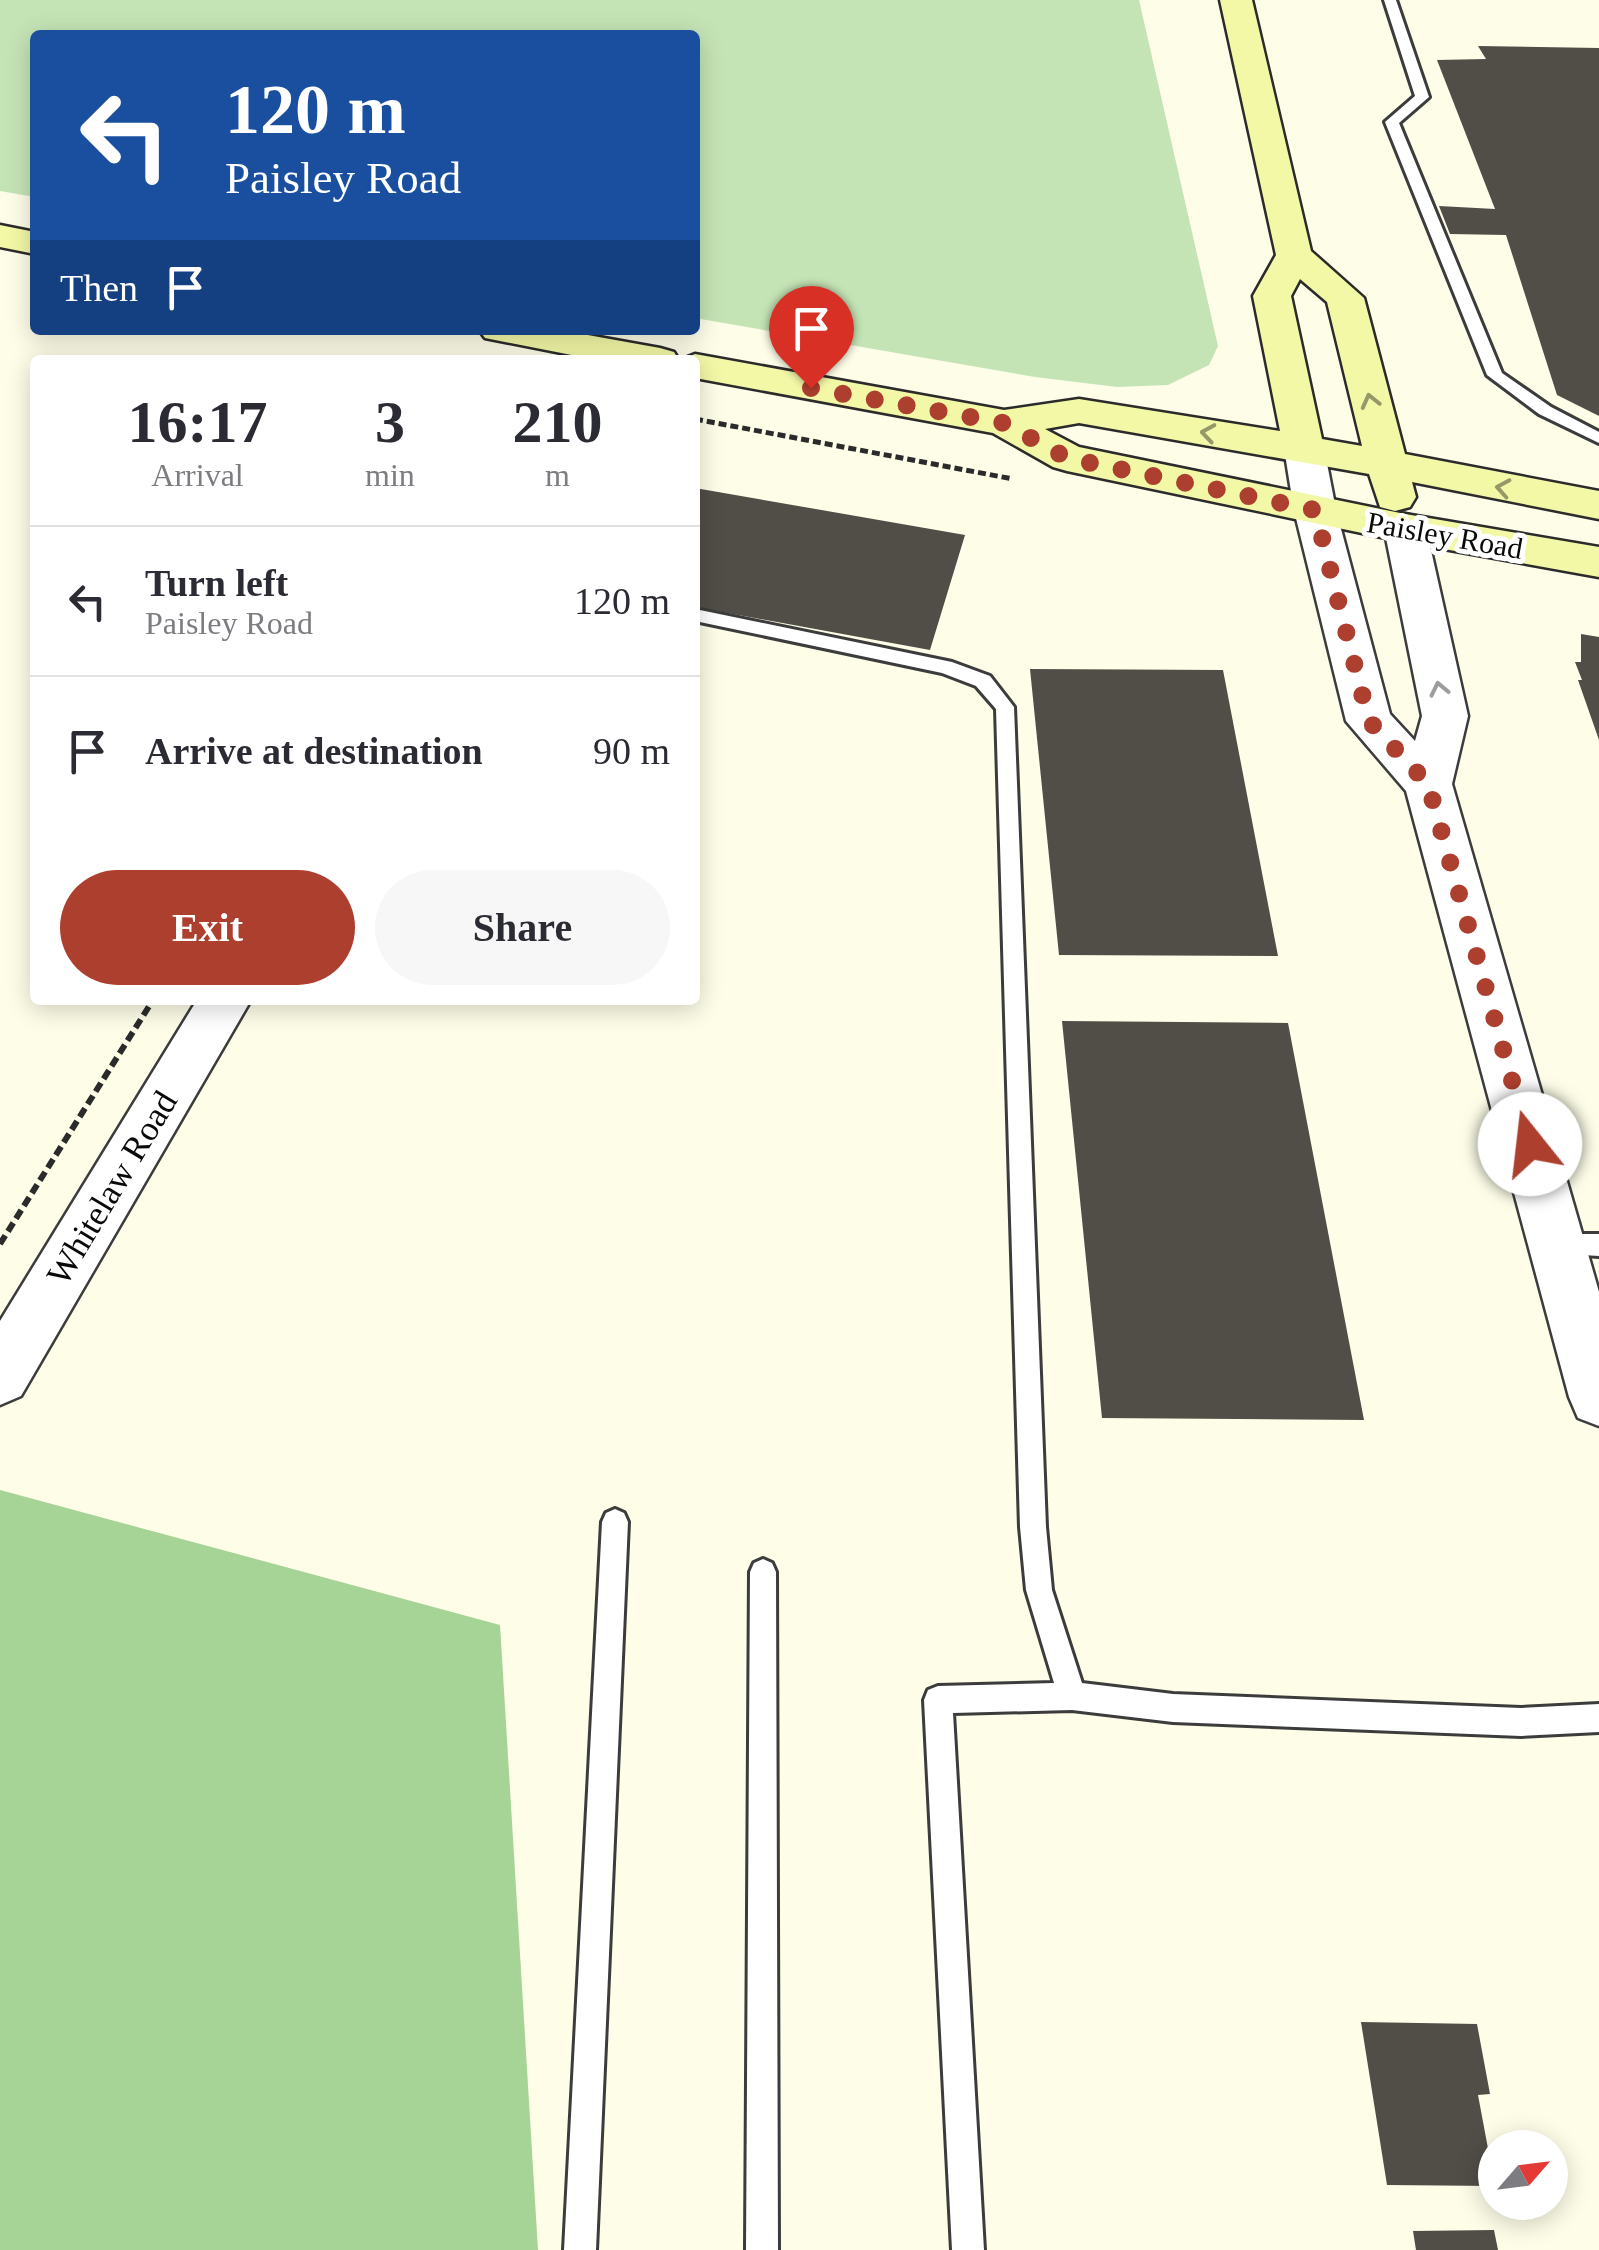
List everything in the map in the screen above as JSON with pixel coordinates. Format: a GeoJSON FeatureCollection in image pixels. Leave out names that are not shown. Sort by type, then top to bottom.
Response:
{"type":"FeatureCollection","features":[{"type":"Feature","properties":{"kind":"main road"},"geometry":{"type":"LineString","coordinates":[[1236,0],[1294,255],[1344,298],[1405,528]]}},
{"type":"Feature","properties":{"kind":"main road"},"geometry":{"type":"LineString","coordinates":[[0,236],[30,242]]}},
{"type":"Feature","properties":{"kind":"main road"},"geometry":{"type":"LineString","coordinates":[[1294,255],[1272,296],[1304,448]]}},
{"type":"Feature","properties":{"kind":"main road"},"geometry":{"type":"LineString","coordinates":[[519,335],[604,355]]}},
{"type":"Feature","properties":{"kind":"main road","name":"Paisley Road"},"geometry":{"type":"LineString","coordinates":[[700,367],[1004,423],[1067,458],[1405,528],[1599,562]]}},
{"type":"Feature","properties":{"kind":"main road","name":"Paisley Road"},"geometry":{"type":"LineString","coordinates":[[1004,423],[1078,411],[1304,448],[1599,505]]}},
{"type":"Feature","properties":{"kind":"street"},"geometry":{"type":"LineString","coordinates":[[1304,448],[1315,510],[1369,721],[1428,784],[1578,1245],[1599,1397]]}},
{"type":"Feature","properties":{"kind":"street"},"geometry":{"type":"LineString","coordinates":[[1405,528],[1445,716],[1428,784]]}},
{"type":"Feature","properties":{"kind":"street","name":"Whitelaw Road"},"geometry":{"type":"LineString","coordinates":[[0,1376],[222,1005]]}},
{"type":"Feature","properties":{"kind":"lane"},"geometry":{"type":"LineString","coordinates":[[1390,0],[1422,98],[1392,122],[1495,375],[1530,403],[1599,438]]}},
{"type":"Feature","properties":{"kind":"lane"},"geometry":{"type":"LineString","coordinates":[[700,616],[945,667],[983,681],[1005,707],[1009,736],[1033,1528],[1039,1590],[1072,1696]]}},
{"type":"Feature","properties":{"kind":"lane"},"geometry":{"type":"LineString","coordinates":[[580,2250],[615,1522]]}},
{"type":"Feature","properties":{"kind":"lane"},"geometry":{"type":"LineString","coordinates":[[762,2250],[763,1572]]}},
{"type":"Feature","properties":{"kind":"lane"},"geometry":{"type":"LineString","coordinates":[[968,2250],[938,1700],[1072,1696],[1172,1708],[1521,1722],[1599,1718]]}},
{"type":"Feature","properties":{"kind":"path"},"geometry":{"type":"LineString","coordinates":[[700,420],[1028,482]]}},
{"type":"Feature","properties":{"kind":"path"},"geometry":{"type":"LineString","coordinates":[[0,1244],[150,1005]]}},
{"type":"Feature","properties":{"kind":"green space"},"geometry":{"type":"Polygon","coordinates":[[[0,0],[1139,0],[1218,346],[1209,365],[1168,385],[1117,387],[1035,377],[700,319],[700,30],[30,30],[30,196],[0,191],[0,0]]]}},
{"type":"Feature","properties":{"kind":"green space"},"geometry":{"type":"Polygon","coordinates":[[[0,1490],[500,1625],[538,2250],[0,2250],[0,1490]]]}},
{"type":"Feature","properties":{"kind":"building"},"geometry":{"type":"Polygon","coordinates":[[[1478,46],[1599,48],[1599,416],[1557,395],[1506,235],[1450,234],[1439,206],[1495,209],[1437,60],[1486,59],[1478,46]]]}},
{"type":"Feature","properties":{"kind":"building"},"geometry":{"type":"Polygon","coordinates":[[[700,489],[965,535],[930,650],[700,608],[700,489]]]}},
{"type":"Feature","properties":{"kind":"building"},"geometry":{"type":"Polygon","coordinates":[[[1581,634],[1599,637],[1599,740],[1578,680],[1582,680],[1575,662],[1581,662],[1581,634]]]}},
{"type":"Feature","properties":{"kind":"building"},"geometry":{"type":"Polygon","coordinates":[[[1030,669],[1223,670],[1278,956],[1059,955],[1030,669]]]}},
{"type":"Feature","properties":{"kind":"building"},"geometry":{"type":"Polygon","coordinates":[[[1062,1021],[1288,1023],[1364,1420],[1102,1418],[1062,1021]]]}},
{"type":"Feature","properties":{"kind":"building"},"geometry":{"type":"Polygon","coordinates":[[[1361,2022],[1477,2024],[1490,2094],[1478,2095],[1485,2130],[1478,2130],[1478,2186],[1387,2185],[1361,2022]]]}},
{"type":"Feature","properties":{"kind":"building"},"geometry":{"type":"Polygon","coordinates":[[[1494,2230],[1498,2250],[1416,2250],[1413,2231],[1494,2230]]]}},
{"type":"Feature","properties":{"kind":"route"},"geometry":{"type":"LineString","coordinates":[[811,388],[1004,423],[1067,458],[1315,510],[1369,721],[1428,784],[1530,1144]]}}]}
